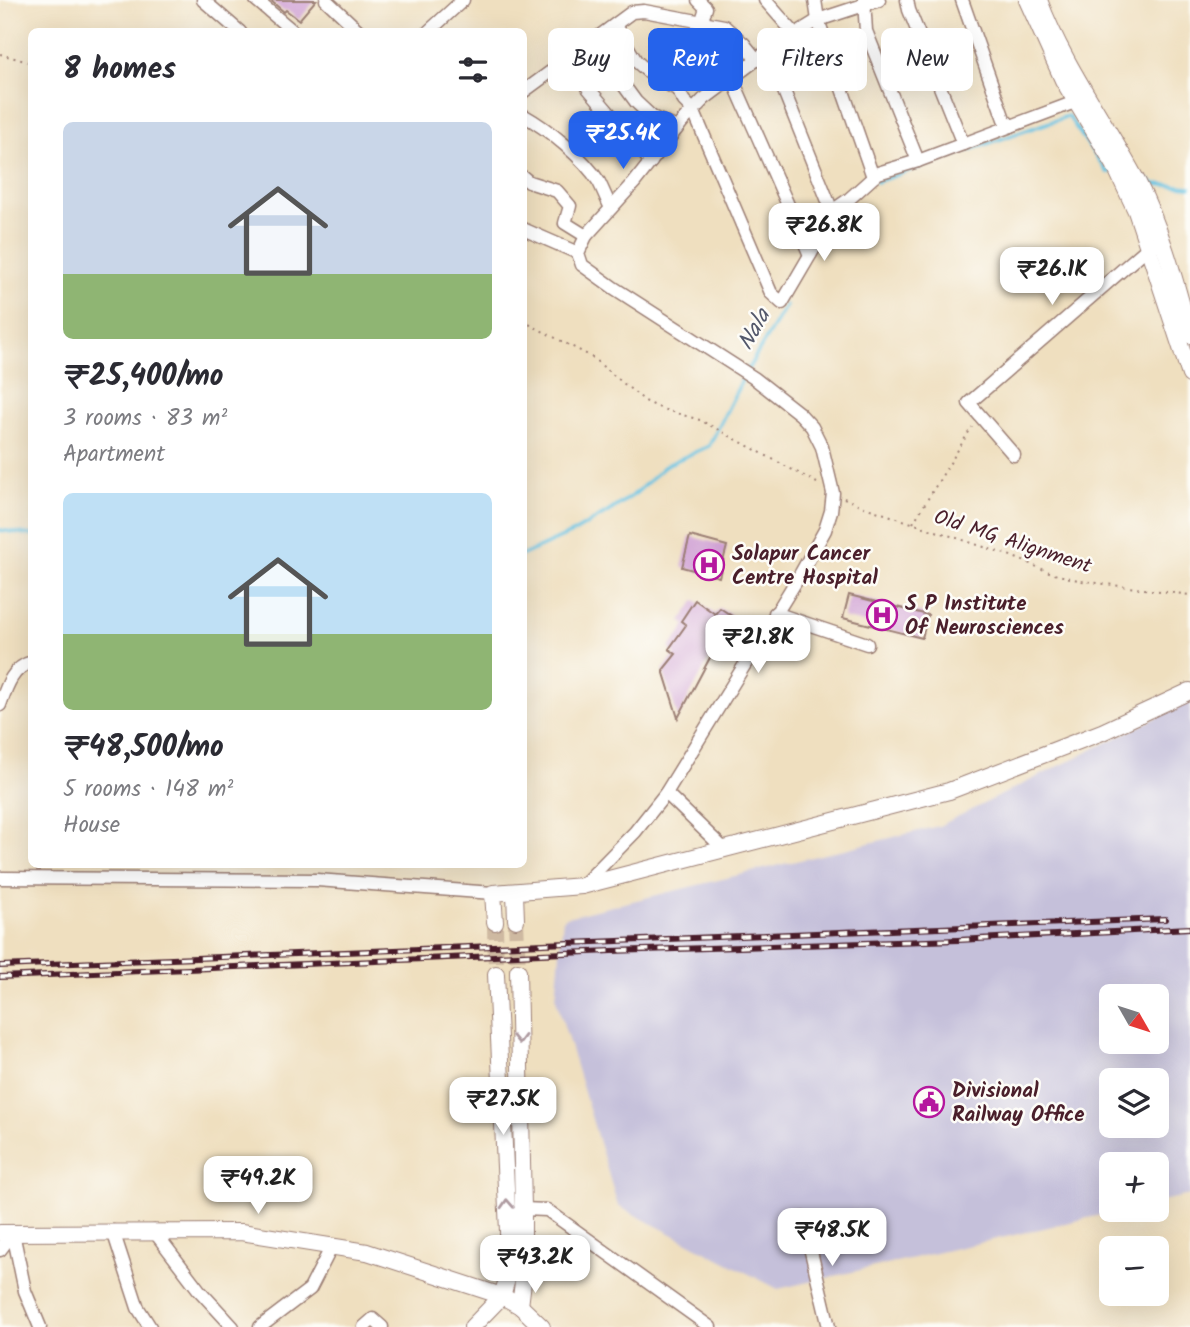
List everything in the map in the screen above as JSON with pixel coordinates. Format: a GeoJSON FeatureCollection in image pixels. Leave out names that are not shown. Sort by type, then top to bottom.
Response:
{"type":"FeatureCollection","features":[{"type":"Feature","properties":{"kind":"street"},"geometry":{"type":"LineString","coordinates":[[203,0],[235,28]]}},
{"type":"Feature","properties":{"kind":"street"},"geometry":{"type":"LineString","coordinates":[[257,0],[289,28]]}},
{"type":"Feature","properties":{"kind":"street"},"geometry":{"type":"LineString","coordinates":[[326,0],[356,28]]}},
{"type":"Feature","properties":{"kind":"street"},"geometry":{"type":"LineString","coordinates":[[432,28],[463,0]]}},
{"type":"Feature","properties":{"kind":"street"},"geometry":{"type":"LineString","coordinates":[[698,0],[706,8],[702,20]]}},
{"type":"Feature","properties":{"kind":"street"},"geometry":{"type":"LineString","coordinates":[[765,0],[790,28]]}},
{"type":"Feature","properties":{"kind":"street"},"geometry":{"type":"LineString","coordinates":[[815,0],[818,20],[873,177]]}},
{"type":"Feature","properties":{"kind":"street"},"geometry":{"type":"LineString","coordinates":[[805,28],[818,20],[879,0]]}},
{"type":"Feature","properties":{"kind":"street"},"geometry":{"type":"LineString","coordinates":[[907,0],[963,144]]}},
{"type":"Feature","properties":{"kind":"street"},"geometry":{"type":"LineString","coordinates":[[962,0],[1004,119],[1011,126]]}},
{"type":"Feature","properties":{"kind":"street"},"geometry":{"type":"LineString","coordinates":[[1027,0],[1051,57],[1075,102],[1119,161]]}},
{"type":"Feature","properties":{"kind":"street"},"geometry":{"type":"LineString","coordinates":[[1039,0],[1134,189],[1189,329]]}},
{"type":"Feature","properties":{"kind":"street"},"geometry":{"type":"LineString","coordinates":[[864,3],[866,31],[918,161]]}},
{"type":"Feature","properties":{"kind":"street"},"geometry":{"type":"LineString","coordinates":[[611,28],[632,12],[644,11],[724,26],[757,60],[743,70]]}},
{"type":"Feature","properties":{"kind":"street"},"geometry":{"type":"LineString","coordinates":[[615,25],[636,61],[648,72]]}},
{"type":"Feature","properties":{"kind":"street"},"geometry":{"type":"LineString","coordinates":[[527,89],[548,73]]}},
{"type":"Feature","properties":{"kind":"street"},"geometry":{"type":"LineString","coordinates":[[591,91],[651,162]]}},
{"type":"Feature","properties":{"kind":"street"},"geometry":{"type":"LineString","coordinates":[[627,91],[652,117],[677,128]]}},
{"type":"Feature","properties":{"kind":"street"},"geometry":{"type":"LineString","coordinates":[[678,91],[693,110],[771,293],[782,303],[810,256],[832,211],[878,173],[918,161],[1075,102]]}},
{"type":"Feature","properties":{"kind":"street"},"geometry":{"type":"LineString","coordinates":[[582,886],[635,832],[666,793],[801,573],[825,530],[831,511],[833,493],[822,447],[812,427],[800,414],[754,378],[582,265],[578,253],[586,236],[677,128],[715,91]]}},
{"type":"Feature","properties":{"kind":"street"},"geometry":{"type":"LineString","coordinates":[[738,91],[810,256]]}},
{"type":"Feature","properties":{"kind":"street"},"geometry":{"type":"LineString","coordinates":[[784,91],[832,211]]}},
{"type":"Feature","properties":{"kind":"street"},"geometry":{"type":"LineString","coordinates":[[527,118],[576,156],[598,181],[611,208]]}},
{"type":"Feature","properties":{"kind":"street"},"geometry":{"type":"LineString","coordinates":[[527,180],[557,191],[570,206],[565,223],[586,236]]}},
{"type":"Feature","properties":{"kind":"street"},"geometry":{"type":"LineString","coordinates":[[527,231],[578,253]]}},
{"type":"Feature","properties":{"kind":"street"},"geometry":{"type":"LineString","coordinates":[[1155,241],[1190,374]]}},
{"type":"Feature","properties":{"kind":"street"},"geometry":{"type":"LineString","coordinates":[[1014,455],[969,403],[1155,241]]}},
{"type":"Feature","properties":{"kind":"street"},"geometry":{"type":"LineString","coordinates":[[775,613],[867,644]]}},
{"type":"Feature","properties":{"kind":"street"},"geometry":{"type":"LineString","coordinates":[[0,705],[7,683],[22,664],[28,663]]}},
{"type":"Feature","properties":{"kind":"street"},"geometry":{"type":"LineString","coordinates":[[0,878],[317,880],[493,893],[582,886],[949,791],[1102,732],[1190,691]]}},
{"type":"Feature","properties":{"kind":"street"},"geometry":{"type":"LineString","coordinates":[[666,793],[726,850]]}},
{"type":"Feature","properties":{"kind":"street"},"geometry":{"type":"LineString","coordinates":[[493,893],[495,922]]}},
{"type":"Feature","properties":{"kind":"street"},"geometry":{"type":"LineString","coordinates":[[515,893],[516,920]]}},
{"type":"Feature","properties":{"kind":"street"},"geometry":{"type":"LineString","coordinates":[[518,971],[523,1209],[523,1282],[520,1306]]}},
{"type":"Feature","properties":{"kind":"street"},"geometry":{"type":"LineString","coordinates":[[472,1327],[502,1296],[508,1276],[496,974]]}},
{"type":"Feature","properties":{"kind":"street"},"geometry":{"type":"LineString","coordinates":[[523,1209],[547,1210],[702,1325]]}},
{"type":"Feature","properties":{"kind":"street"},"geometry":{"type":"LineString","coordinates":[[803,1218],[829,1327]]}},
{"type":"Feature","properties":{"kind":"street"},"geometry":{"type":"LineString","coordinates":[[113,1231],[138,1307],[150,1327]]}},
{"type":"Feature","properties":{"kind":"street"},"geometry":{"type":"LineString","coordinates":[[154,1231],[199,1290],[233,1327]]}},
{"type":"Feature","properties":{"kind":"street"},"geometry":{"type":"LineString","coordinates":[[7,1233],[241,1232],[367,1252],[502,1296],[520,1306],[542,1327]]}},
{"type":"Feature","properties":{"kind":"street"},"geometry":{"type":"LineString","coordinates":[[0,1250],[7,1233]]}},
{"type":"Feature","properties":{"kind":"street"},"geometry":{"type":"LineString","coordinates":[[7,1233],[24,1291],[40,1327]]}},
{"type":"Feature","properties":{"kind":"street"},"geometry":{"type":"LineString","coordinates":[[260,1327],[310,1289],[332,1246]]}},
{"type":"Feature","properties":{"kind":"street"},"geometry":{"type":"LineString","coordinates":[[364,1327],[373,1319],[382,1327]]}},
{"type":"Feature","properties":{"kind":"path"},"geometry":{"type":"LineString","coordinates":[[0,54],[28,62]]}},
{"type":"Feature","properties":{"kind":"path","name":"Old MG Alignment"},"geometry":{"type":"LineString","coordinates":[[527,322],[590,356],[645,401],[700,420],[833,493],[864,507],[1011,556],[1054,574],[1082,581],[1190,595]]}},
{"type":"Feature","properties":{"kind":"path"},"geometry":{"type":"LineString","coordinates":[[913,523],[964,442],[978,413]]}},
{"type":"Feature","properties":{"kind":"shaded area"},"geometry":{"type":"Polygon","coordinates":[[[1190,701],[1190,1195],[1169,1199],[1169,1152],[1099,1152],[1099,1215],[778,1289],[618,1206],[556,999],[563,918],[939,826],[1190,701]]]}},
{"type":"Feature","properties":{"kind":"building"},"geometry":{"type":"Polygon","coordinates":[[[270,0],[316,0],[299,20],[270,0]]]}},
{"type":"Feature","properties":{"kind":"building"},"geometry":{"type":"Polygon","coordinates":[[[690,536],[727,546],[719,577],[682,567],[690,536]]]}},
{"type":"Feature","properties":{"kind":"building"},"geometry":{"type":"Polygon","coordinates":[[[849,595],[928,615],[922,638],[843,618],[849,595]]]}},
{"type":"Feature","properties":{"kind":"building"},"geometry":{"type":"Polygon","coordinates":[[[695,600],[715,614],[720,608],[732,616],[678,718],[663,670],[676,654],[669,649],[686,625],[681,621],[695,600]]]}},
{"type":"Feature","properties":{"kind":"waterway","name":"Nala"},"geometry":{"type":"LineString","coordinates":[[876,182],[1068,116],[1107,172],[1111,172]]}},
{"type":"Feature","properties":{"kind":"waterway","name":"Nala"},"geometry":{"type":"LineString","coordinates":[[1142,177],[1155,184],[1190,187]]}},
{"type":"Feature","properties":{"kind":"waterway","name":"Nala"},"geometry":{"type":"LineString","coordinates":[[527,553],[574,532],[608,512],[636,493],[666,465],[709,446],[745,374],[786,305]]}},
{"type":"Feature","properties":{"kind":"waterway","name":"Nala"},"geometry":{"type":"LineString","coordinates":[[0,530],[28,534]]}},
{"type":"Feature","properties":{"kind":"tunnel"},"geometry":{"type":"LineString","coordinates":[[516,920],[518,971]]}},
{"type":"Feature","properties":{"kind":"tunnel"},"geometry":{"type":"LineString","coordinates":[[495,922],[496,974]]}},
{"type":"Feature","properties":{"kind":"railway"},"geometry":{"type":"LineString","coordinates":[[0,966],[1165,919]]}},
{"type":"Feature","properties":{"kind":"railway"},"geometry":{"type":"LineString","coordinates":[[0,977],[611,951],[958,940],[1190,928]]}},
{"type":"Feature","properties":{"kind":"place","name":"Solapur Cancer Centre Hospital"},"geometry":{"type":"Point","coordinates":[709,565]}},
{"type":"Feature","properties":{"kind":"place","name":"S P Institute Of Neurosciences"},"geometry":{"type":"Point","coordinates":[882,615]}},
{"type":"Feature","properties":{"kind":"place","name":"Divisional Railway Office"},"geometry":{"type":"Point","coordinates":[929,1102]}}]}
